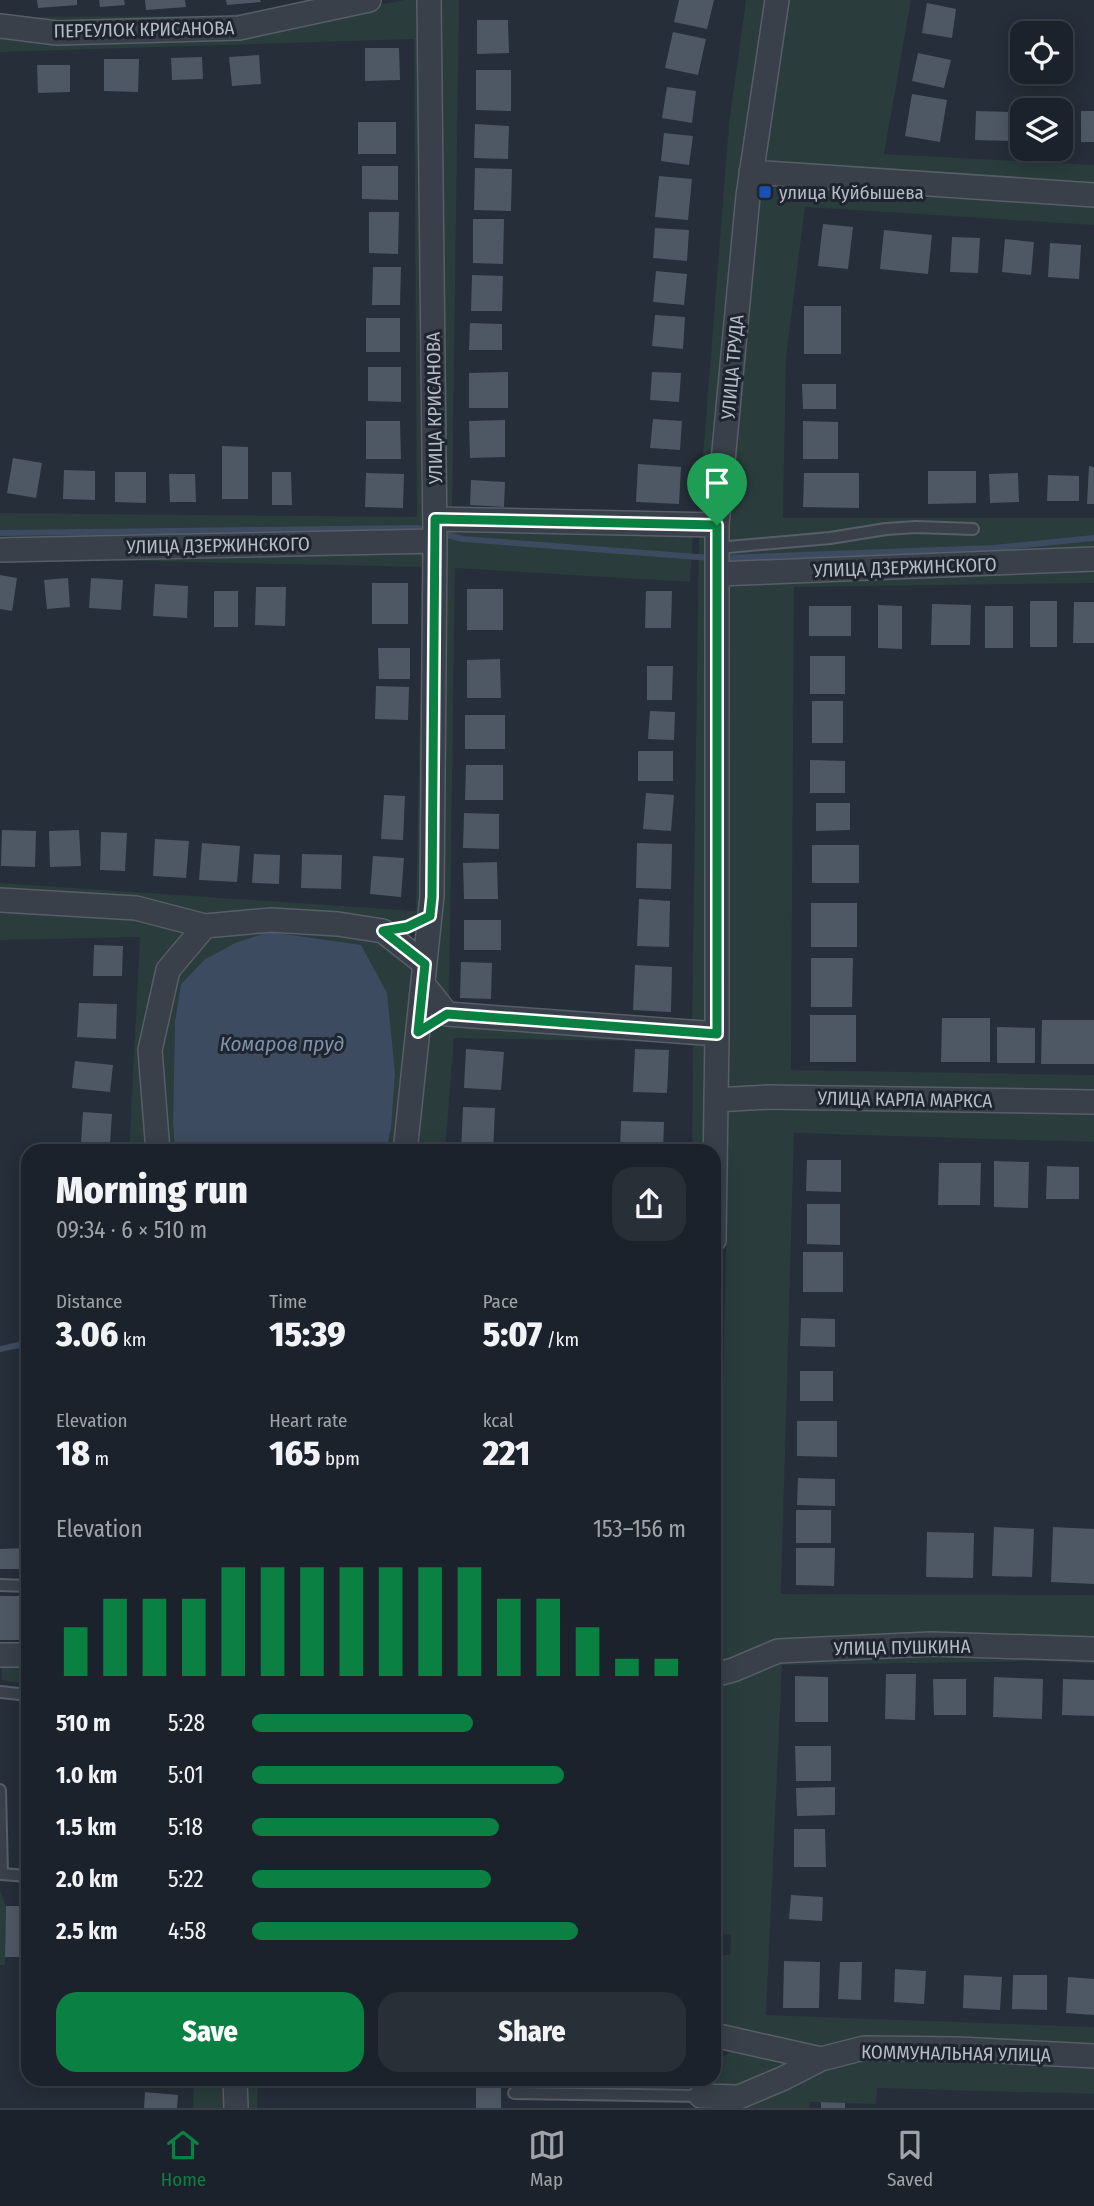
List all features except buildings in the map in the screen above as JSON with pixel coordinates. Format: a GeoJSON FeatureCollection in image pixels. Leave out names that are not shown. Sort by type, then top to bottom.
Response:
{"type":"FeatureCollection","features":[{"type":"Feature","properties":{"kind":"street","name":"ПЕРЕУЛОК КРИСАНОВА"},"geometry":{"type":"LineString","coordinates":[[0,26],[57,33],[239,28],[369,0]]}},
{"type":"Feature","properties":{"kind":"street","name":"УЛИЦА КРИСАНОВА"},"geometry":{"type":"LineString","coordinates":[[406,1144],[432,897],[435,530],[429,0]]}},
{"type":"Feature","properties":{"kind":"street","name":"УЛИЦА ТРУДА"},"geometry":{"type":"LineString","coordinates":[[715,1144],[717,537],[751,172],[778,0]]}},
{"type":"Feature","properties":{"kind":"street"},"geometry":{"type":"LineString","coordinates":[[751,172],[1094,195]]}},
{"type":"Feature","properties":{"kind":"street","name":"УЛИЦА ДЗЕРЖИНСКОГО"},"geometry":{"type":"LineString","coordinates":[[0,550],[435,530],[717,537]]}},
{"type":"Feature","properties":{"kind":"street","name":"УЛИЦА ДЗЕРЖИНСКОГО"},"geometry":{"type":"LineString","coordinates":[[717,575],[1094,559]]}},
{"type":"Feature","properties":{"kind":"street"},"geometry":{"type":"LineString","coordinates":[[0,900],[136,908],[205,926],[271,920],[338,924],[383,931],[407,927],[430,916]]}},
{"type":"Feature","properties":{"kind":"street"},"geometry":{"type":"LineString","coordinates":[[157,1144],[150,1051],[168,970],[205,926]]}},
{"type":"Feature","properties":{"kind":"street"},"geometry":{"type":"LineString","coordinates":[[383,931],[424,974],[447,1014]]}},
{"type":"Feature","properties":{"kind":"street"},"geometry":{"type":"LineString","coordinates":[[418,1032],[447,1014],[717,1034]]}},
{"type":"Feature","properties":{"kind":"street","name":"УЛИЦА КАРЛА МАРКСА"},"geometry":{"type":"LineString","coordinates":[[716,1100],[767,1097],[1094,1102]]}},
{"type":"Feature","properties":{"kind":"street","name":"УЛИЦА ПУШКИНА"},"geometry":{"type":"LineString","coordinates":[[721,1673],[778,1651],[931,1644],[1094,1649]]}},
{"type":"Feature","properties":{"kind":"street"},"geometry":{"type":"LineString","coordinates":[[0,1655],[21,1655]]}},
{"type":"Feature","properties":{"kind":"street"},"geometry":{"type":"LineString","coordinates":[[721,2037],[821,2059]]}},
{"type":"Feature","properties":{"kind":"street","name":"КОММУНАЛЬНАЯ УЛИЦА"},"geometry":{"type":"LineString","coordinates":[[701,2094],[739,2097],[821,2059],[864,2048],[958,2049],[1094,2056]]}},
{"type":"Feature","properties":{"kind":"street"},"geometry":{"type":"LineString","coordinates":[[235,2086],[236,2108]]}},
{"type":"Feature","properties":{"kind":"lane"},"geometry":{"type":"LineString","coordinates":[[717,537],[830,538],[916,527],[973,529]]}},
{"type":"Feature","properties":{"kind":"lane"},"geometry":{"type":"LineString","coordinates":[[0,1585],[21,1586]]}},
{"type":"Feature","properties":{"kind":"lane"},"geometry":{"type":"LineString","coordinates":[[0,1692],[21,1694]]}},
{"type":"Feature","properties":{"kind":"lane"},"geometry":{"type":"LineString","coordinates":[[0,1790],[2,1874],[21,1875]]}},
{"type":"Feature","properties":{"kind":"lane"},"geometry":{"type":"LineString","coordinates":[[514,2093],[701,2094]]}},
{"type":"Feature","properties":{"kind":"shaded area"},"geometry":{"type":"Polygon","coordinates":[[[314,0],[344,0],[238,24],[58,27],[0,17],[227,16],[314,0]]]}},
{"type":"Feature","properties":{"kind":"shaded area"},"geometry":{"type":"Polygon","coordinates":[[[404,0],[424,0],[431,536],[0,547],[0,513],[417,517],[414,39],[0,52],[0,32],[239,33],[404,0]]]}},
{"type":"Feature","properties":{"kind":"shaded area"},"geometry":{"type":"Polygon","coordinates":[[[435,0],[459,0],[452,511],[440,515],[435,0]]]}},
{"type":"Feature","properties":{"kind":"shaded area"},"geometry":{"type":"Polygon","coordinates":[[[746,0],[767,0],[709,517],[698,520],[729,124],[746,0]]]}},
{"type":"Feature","properties":{"kind":"shaded area"},"geometry":{"type":"Polygon","coordinates":[[[787,0],[911,0],[884,154],[1094,165],[1094,187],[763,163],[787,0]]]}},
{"type":"Feature","properties":{"kind":"shaded area"},"geometry":{"type":"Polygon","coordinates":[[[761,184],[1094,203],[1094,225],[805,207],[786,358],[783,518],[1094,518],[1094,555],[725,566],[725,552],[887,533],[976,527],[831,535],[731,544],[725,540],[754,193],[761,184]]]}},
{"type":"Feature","properties":{"kind":"shaded area"},"geometry":{"type":"Polygon","coordinates":[[[440,526],[693,530],[690,582],[455,568],[449,1002],[683,1019],[684,1026],[449,1009],[428,981],[440,526]]]}},
{"type":"Feature","properties":{"kind":"shaded area"},"geometry":{"type":"Polygon","coordinates":[[[699,531],[708,535],[706,1021],[692,1027],[699,531]]]}},
{"type":"Feature","properties":{"kind":"shaded area"},"geometry":{"type":"Polygon","coordinates":[[[431,548],[425,913],[406,924],[384,927],[206,922],[0,896],[0,883],[416,911],[423,567],[0,558],[431,548]]]}},
{"type":"Feature","properties":{"kind":"shaded area"},"geometry":{"type":"Polygon","coordinates":[[[1094,563],[1094,583],[794,587],[791,1070],[1094,1075],[1094,1097],[727,1089],[726,584],[1094,563]]]}},
{"type":"Feature","properties":{"kind":"shaded area"},"geometry":{"type":"Polygon","coordinates":[[[0,906],[133,916],[196,930],[164,968],[153,1144],[129,1144],[140,937],[0,940],[0,906]]]}},
{"type":"Feature","properties":{"kind":"shaded area"},"geometry":{"type":"Polygon","coordinates":[[[270,924],[382,937],[415,966],[400,1144],[388,1144],[391,1128],[204,960],[181,984],[175,1021],[174,1144],[163,1144],[156,1051],[174,972],[211,931],[270,924]]]}},
{"type":"Feature","properties":{"kind":"shaded area"},"geometry":{"type":"Polygon","coordinates":[[[449,1020],[685,1042],[454,1038],[446,1144],[412,1144],[423,1038],[449,1020]]]}},
{"type":"Feature","properties":{"kind":"shaded area"},"geometry":{"type":"Polygon","coordinates":[[[693,1036],[704,1044],[705,1144],[692,1144],[693,1036]]]}},
{"type":"Feature","properties":{"kind":"shaded area"},"geometry":{"type":"Polygon","coordinates":[[[745,1106],[1094,1109],[1094,1142],[794,1133],[781,1594],[1094,1595],[1094,1644],[721,1664],[721,1479],[729,1109],[745,1106]]]}},
{"type":"Feature","properties":{"kind":"shaded area"},"geometry":{"type":"Polygon","coordinates":[[[933,1648],[1094,1655],[1094,1664],[1046,1661],[782,1665],[766,2015],[1094,2027],[1094,2051],[822,2051],[733,2033],[721,2020],[721,1957],[730,1955],[731,1935],[724,1934],[721,1930],[721,1680],[779,1656],[933,1648]]]}},
{"type":"Feature","properties":{"kind":"shaded area"},"geometry":{"type":"Polygon","coordinates":[[[1,1664],[21,1665],[21,1684],[2,1680],[1,1664]]]}},
{"type":"Feature","properties":{"kind":"shaded area"},"geometry":{"type":"Polygon","coordinates":[[[0,1891],[6,1906],[5,1965],[0,1965],[0,1891]]]}},
{"type":"Feature","properties":{"kind":"shaded area"},"geometry":{"type":"Polygon","coordinates":[[[735,2048],[1094,2061],[1094,2094],[877,2088],[876,2104],[810,2102],[809,2108],[713,2108],[714,2086],[721,2086],[721,2059],[735,2048]]]}},
{"type":"Feature","properties":{"kind":"shaded area"},"geometry":{"type":"Polygon","coordinates":[[[194,2086],[226,2086],[227,2108],[193,2108],[194,2086]]]}},
{"type":"Feature","properties":{"kind":"shaded area"},"geometry":{"type":"Polygon","coordinates":[[[244,2086],[258,2086],[257,2108],[245,2108],[244,2086]]]}},
{"type":"Feature","properties":{"kind":"water","name":"Комаров пруд"},"geometry":{"type":"Polygon","coordinates":[[[269,932],[361,945],[387,993],[395,1073],[388,1144],[174,1144],[175,1021],[181,984],[204,960],[235,943],[269,932]]]}},
{"type":"Feature","properties":{"kind":"waterway"},"geometry":{"type":"LineString","coordinates":[[0,533],[418,528],[429,531]]}},
{"type":"Feature","properties":{"kind":"waterway"},"geometry":{"type":"LineString","coordinates":[[440,533],[463,539],[711,558]]}},
{"type":"Feature","properties":{"kind":"waterway"},"geometry":{"type":"LineString","coordinates":[[722,558],[994,548],[1094,538]]}},
{"type":"Feature","properties":{"kind":"waterway"},"geometry":{"type":"LineString","coordinates":[[0,1349],[21,1344]]}},
{"type":"Feature","properties":{"kind":"place","name":"улица Куйбышева"},"geometry":{"type":"Point","coordinates":[765,192]}},
{"type":"Feature","properties":{"kind":"route"},"geometry":{"type":"LineString","coordinates":[[435,519],[717,525],[717,1034],[447,1014],[418,1032],[425,964],[383,931],[407,927],[430,916],[435,519]]}}]}
